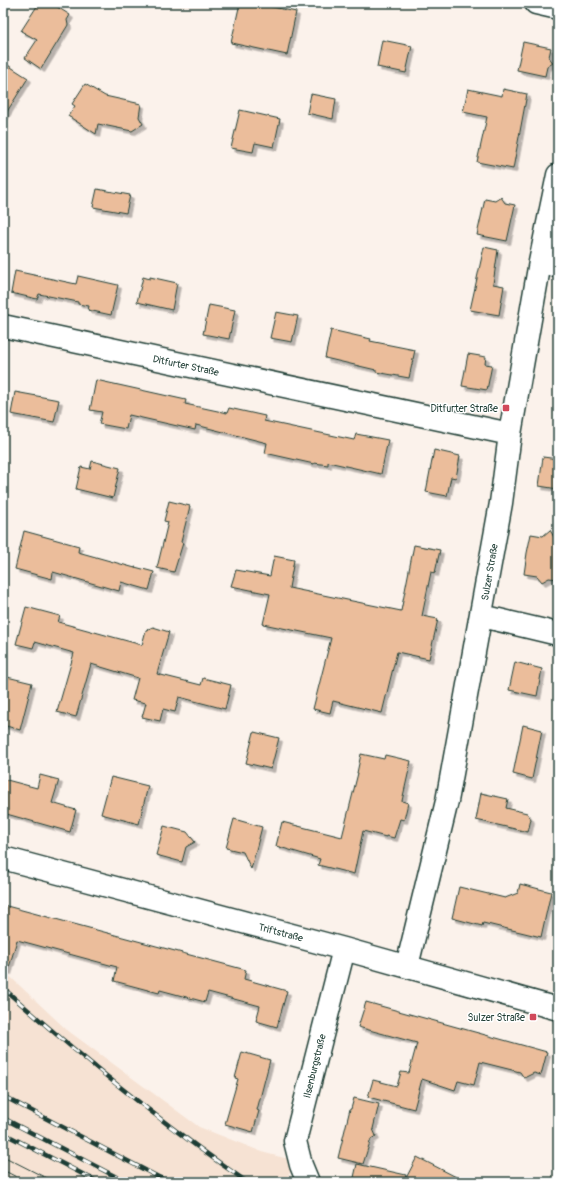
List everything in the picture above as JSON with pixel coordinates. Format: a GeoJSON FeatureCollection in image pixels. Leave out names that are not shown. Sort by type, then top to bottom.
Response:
{"type":"FeatureCollection","features":[{"type":"Feature","properties":{"kind":"street"},"geometry":{"type":"LineString","coordinates":[[536,3],[558,8]]}},
{"type":"Feature","properties":{"kind":"street","name":"Sulzer Straße"},"geometry":{"type":"LineString","coordinates":[[406,966],[447,801],[482,616],[501,503],[510,434],[549,264],[558,175]]}},
{"type":"Feature","properties":{"kind":"street","name":"Ditfurter Straße"},"geometry":{"type":"LineString","coordinates":[[3,326],[510,434]]}},
{"type":"Feature","properties":{"kind":"street"},"geometry":{"type":"LineString","coordinates":[[482,616],[558,634]]}},
{"type":"Feature","properties":{"kind":"street","name":"Triftstraße"},"geometry":{"type":"LineString","coordinates":[[3,858],[344,949],[558,1009]]}},
{"type":"Feature","properties":{"kind":"street","name":"Ilsenburgstraße"},"geometry":{"type":"LineString","coordinates":[[308,1182],[301,1165],[295,1141],[344,949]]}},
{"type":"Feature","properties":{"kind":"shaded area"},"geometry":{"type":"Polygon","coordinates":[[[3,970],[67,1030],[199,1127],[265,1153],[296,1161],[285,1182],[3,1182],[3,970]]]}},
{"type":"Feature","properties":{"kind":"building"},"geometry":{"type":"Polygon","coordinates":[[[39,3],[51,3],[70,15],[67,20],[68,25],[41,69],[25,58],[37,40],[21,31],[39,3]]]}},
{"type":"Feature","properties":{"kind":"building"},"geometry":{"type":"Polygon","coordinates":[[[240,3],[254,3],[296,12],[287,55],[231,43],[240,3]]]}},
{"type":"Feature","properties":{"kind":"building"},"geometry":{"type":"Polygon","coordinates":[[[382,40],[412,46],[406,73],[377,67],[382,40]]]}},
{"type":"Feature","properties":{"kind":"building"},"geometry":{"type":"Polygon","coordinates":[[[523,42],[551,48],[549,57],[553,63],[547,67],[545,76],[517,70],[523,42]]]}},
{"type":"Feature","properties":{"kind":"building"},"geometry":{"type":"Polygon","coordinates":[[[3,62],[28,78],[3,118],[3,62]]]}},
{"type":"Feature","properties":{"kind":"building"},"geometry":{"type":"Polygon","coordinates":[[[85,84],[105,96],[141,104],[139,117],[143,124],[132,131],[98,124],[96,134],[68,116],[75,106],[72,104],[85,84]]]}},
{"type":"Feature","properties":{"kind":"building"},"geometry":{"type":"Polygon","coordinates":[[[468,89],[502,96],[503,89],[527,94],[513,169],[477,162],[487,117],[463,112],[468,89]]]}},
{"type":"Feature","properties":{"kind":"building"},"geometry":{"type":"Polygon","coordinates":[[[311,94],[336,99],[333,119],[307,113],[311,94]]]}},
{"type":"Feature","properties":{"kind":"building"},"geometry":{"type":"Polygon","coordinates":[[[240,110],[280,119],[274,147],[255,143],[253,152],[231,148],[240,110]]]}},
{"type":"Feature","properties":{"kind":"building"},"geometry":{"type":"Polygon","coordinates":[[[97,189],[130,195],[126,213],[93,207],[97,189]]]}},
{"type":"Feature","properties":{"kind":"building"},"geometry":{"type":"Polygon","coordinates":[[[501,197],[505,203],[515,205],[507,241],[477,235],[485,199],[495,201],[501,197]]]}},
{"type":"Feature","properties":{"kind":"building"},"geometry":{"type":"Polygon","coordinates":[[[484,247],[498,250],[493,284],[504,286],[499,315],[470,310],[484,247]]]}},
{"type":"Feature","properties":{"kind":"building"},"geometry":{"type":"Polygon","coordinates":[[[15,271],[76,284],[78,276],[118,285],[111,315],[88,310],[89,306],[78,304],[78,302],[39,294],[37,299],[11,293],[15,271]]]}},
{"type":"Feature","properties":{"kind":"building"},"geometry":{"type":"Polygon","coordinates":[[[143,277],[150,279],[150,277],[177,283],[172,310],[137,302],[143,277]]]}},
{"type":"Feature","properties":{"kind":"building"},"geometry":{"type":"Polygon","coordinates":[[[209,305],[235,310],[229,339],[203,334],[209,305]]]}},
{"type":"Feature","properties":{"kind":"building"},"geometry":{"type":"Polygon","coordinates":[[[276,312],[298,316],[292,342],[270,338],[276,312]]]}},
{"type":"Feature","properties":{"kind":"building"},"geometry":{"type":"Polygon","coordinates":[[[331,330],[371,339],[370,341],[415,350],[409,378],[376,372],[376,370],[325,358],[331,330]]]}},
{"type":"Feature","properties":{"kind":"building"},"geometry":{"type":"Polygon","coordinates":[[[468,354],[486,357],[485,364],[492,365],[487,390],[462,386],[468,354]]]}},
{"type":"Feature","properties":{"kind":"building"},"geometry":{"type":"Polygon","coordinates":[[[96,380],[186,400],[185,404],[227,413],[229,408],[265,416],[264,421],[354,440],[356,434],[388,440],[381,474],[328,462],[328,465],[314,464],[265,453],[267,443],[196,425],[195,430],[129,415],[126,429],[99,424],[102,412],[90,410],[96,380]]]}},
{"type":"Feature","properties":{"kind":"building"},"geometry":{"type":"Polygon","coordinates":[[[15,392],[59,400],[54,422],[11,414],[15,392]]]}},
{"type":"Feature","properties":{"kind":"building"},"geometry":{"type":"Polygon","coordinates":[[[434,450],[460,456],[456,478],[451,477],[447,496],[426,492],[434,450]]]}},
{"type":"Feature","properties":{"kind":"building"},"geometry":{"type":"Polygon","coordinates":[[[543,457],[558,459],[558,489],[539,486],[543,457]]]}},
{"type":"Feature","properties":{"kind":"building"},"geometry":{"type":"Polygon","coordinates":[[[92,461],[120,468],[113,498],[76,489],[81,467],[90,469],[92,461]]]}},
{"type":"Feature","properties":{"kind":"building"},"geometry":{"type":"Polygon","coordinates":[[[169,501],[190,506],[181,542],[183,543],[174,572],[157,568],[168,522],[164,521],[169,501]]]}},
{"type":"Feature","properties":{"kind":"building"},"geometry":{"type":"Polygon","coordinates":[[[550,530],[554,537],[558,538],[558,579],[549,578],[542,582],[537,576],[524,574],[527,553],[531,534],[543,536],[550,530]]]}},
{"type":"Feature","properties":{"kind":"building"},"geometry":{"type":"Polygon","coordinates":[[[24,531],[79,546],[78,552],[154,572],[149,590],[121,582],[119,591],[53,572],[52,579],[15,569],[24,531]]]}},
{"type":"Feature","properties":{"kind":"building"},"geometry":{"type":"Polygon","coordinates":[[[414,545],[440,550],[435,573],[431,572],[422,616],[438,619],[429,659],[397,652],[382,713],[333,701],[330,713],[313,709],[331,638],[263,624],[270,594],[231,586],[236,570],[270,576],[274,556],[294,560],[289,588],[401,611],[414,545]]]}},
{"type":"Feature","properties":{"kind":"building"},"geometry":{"type":"Polygon","coordinates":[[[26,607],[60,616],[58,622],[142,645],[146,630],[153,627],[169,632],[157,674],[201,685],[203,678],[231,685],[225,709],[179,697],[175,712],[163,709],[160,721],[142,717],[146,703],[132,700],[138,678],[91,664],[76,717],[57,712],[74,653],[35,642],[33,648],[16,644],[26,607]]]}},
{"type":"Feature","properties":{"kind":"building"},"geometry":{"type":"Polygon","coordinates":[[[515,662],[542,669],[537,696],[509,690],[515,662]]]}},
{"type":"Feature","properties":{"kind":"building"},"geometry":{"type":"Polygon","coordinates":[[[7,677],[32,683],[20,730],[3,725],[3,692],[7,677]]]}},
{"type":"Feature","properties":{"kind":"building"},"geometry":{"type":"Polygon","coordinates":[[[523,725],[542,730],[532,779],[513,774],[523,725]]]}},
{"type":"Feature","properties":{"kind":"building"},"geometry":{"type":"Polygon","coordinates":[[[254,732],[279,738],[271,769],[246,763],[254,732]]]}},
{"type":"Feature","properties":{"kind":"building"},"geometry":{"type":"Polygon","coordinates":[[[361,754],[384,759],[385,755],[411,761],[402,801],[408,803],[404,820],[400,819],[394,838],[363,831],[354,874],[318,865],[320,859],[276,846],[282,822],[342,837],[358,773],[361,754]]]}},
{"type":"Feature","properties":{"kind":"building"},"geometry":{"type":"Polygon","coordinates":[[[40,775],[59,780],[52,803],[76,810],[70,832],[3,813],[3,779],[37,788],[40,775]]]}},
{"type":"Feature","properties":{"kind":"building"},"geometry":{"type":"Polygon","coordinates":[[[111,777],[148,786],[139,824],[101,814],[111,777]]]}},
{"type":"Feature","properties":{"kind":"building"},"geometry":{"type":"Polygon","coordinates":[[[481,793],[508,799],[506,808],[527,813],[531,819],[528,832],[476,820],[481,793]]]}},
{"type":"Feature","properties":{"kind":"building"},"geometry":{"type":"Polygon","coordinates":[[[234,819],[262,827],[251,869],[243,852],[226,848],[234,819]]]}},
{"type":"Feature","properties":{"kind":"building"},"geometry":{"type":"Polygon","coordinates":[[[164,826],[187,832],[195,842],[186,847],[182,862],[156,855],[164,826]]]}},
{"type":"Feature","properties":{"kind":"building"},"geometry":{"type":"Polygon","coordinates":[[[520,884],[551,892],[541,937],[483,923],[482,926],[452,918],[459,887],[505,898],[518,893],[520,884]]]}},
{"type":"Feature","properties":{"kind":"building"},"geometry":{"type":"Polygon","coordinates":[[[3,905],[246,970],[244,979],[287,991],[277,1027],[256,1021],[260,1006],[208,992],[205,1002],[160,990],[159,993],[114,981],[117,967],[17,940],[8,971],[3,970],[3,905]]]}},
{"type":"Feature","properties":{"kind":"building"},"geometry":{"type":"Polygon","coordinates":[[[366,1002],[547,1052],[541,1075],[534,1073],[524,1078],[520,1072],[480,1062],[474,1085],[458,1081],[455,1090],[422,1079],[414,1109],[368,1097],[373,1080],[397,1086],[401,1072],[409,1073],[417,1043],[358,1027],[366,1002]]]}},
{"type":"Feature","properties":{"kind":"building"},"geometry":{"type":"Polygon","coordinates":[[[242,1052],[270,1060],[253,1132],[225,1124],[238,1079],[235,1078],[242,1052]]]}},
{"type":"Feature","properties":{"kind":"building"},"geometry":{"type":"Polygon","coordinates":[[[354,1098],[379,1104],[373,1129],[376,1136],[371,1139],[363,1164],[338,1158],[354,1098]]]}},
{"type":"Feature","properties":{"kind":"building"},"geometry":{"type":"Polygon","coordinates":[[[417,1157],[466,1182],[353,1182],[357,1164],[406,1175],[405,1180],[417,1157]]]}},
{"type":"Feature","properties":{"kind":"tram line"},"geometry":{"type":"LineString","coordinates":[[3,1156],[54,1182]]}},
{"type":"Feature","properties":{"kind":"tram line"},"geometry":{"type":"LineString","coordinates":[[3,1170],[26,1182]]}},
{"type":"Feature","properties":{"kind":"railway"},"geometry":{"type":"LineString","coordinates":[[3,988],[122,1089],[215,1160],[247,1182]]}},
{"type":"Feature","properties":{"kind":"railway"},"geometry":{"type":"LineString","coordinates":[[3,1096],[168,1182]]}},
{"type":"Feature","properties":{"kind":"railway"},"geometry":{"type":"LineString","coordinates":[[3,1118],[126,1182]]}},
{"type":"Feature","properties":{"kind":"railway"},"geometry":{"type":"LineString","coordinates":[[3,1133],[98,1182]]}},
{"type":"Feature","properties":{"kind":"place","name":"Ditfurter Straße"},"geometry":{"type":"Point","coordinates":[506,408]}},
{"type":"Feature","properties":{"kind":"place","name":"Sulzer Straße"},"geometry":{"type":"Point","coordinates":[533,1017]}}]}
